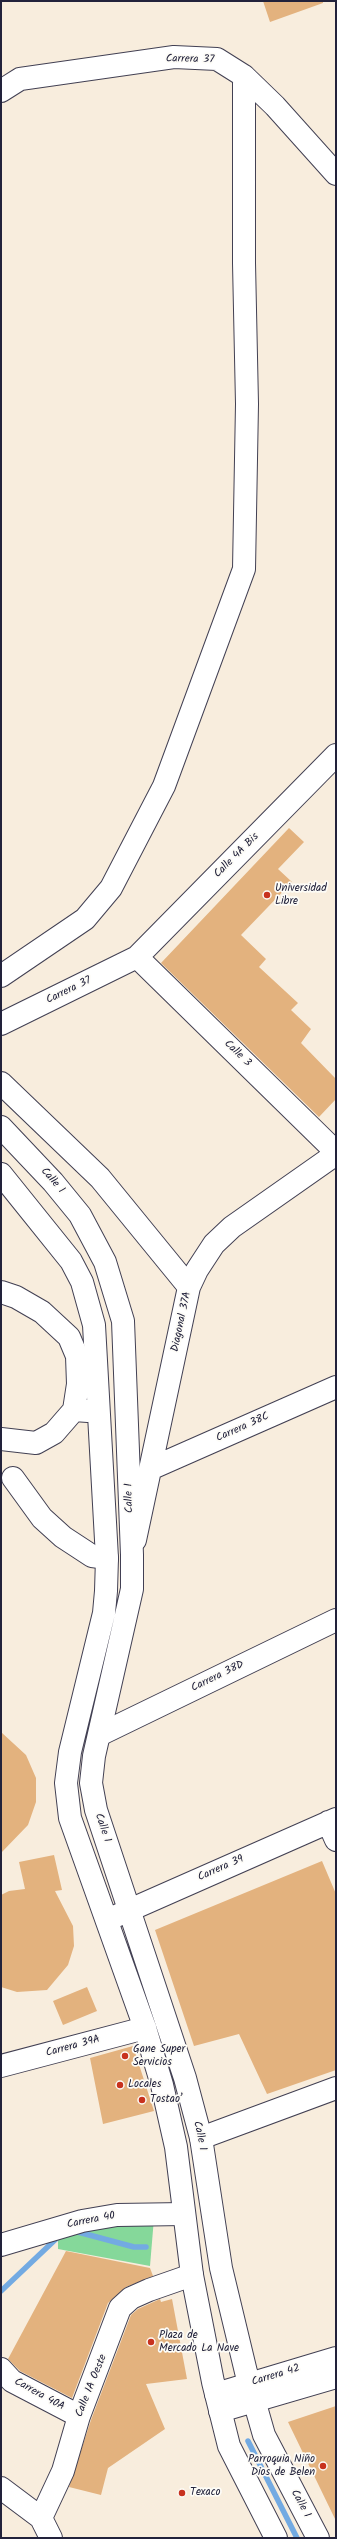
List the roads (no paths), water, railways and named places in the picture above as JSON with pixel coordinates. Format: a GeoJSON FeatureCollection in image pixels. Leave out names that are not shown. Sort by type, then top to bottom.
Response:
{"type":"FeatureCollection","features":[{"type":"Feature","properties":{"kind":"street","name":"Carrera 37"},"geometry":{"type":"LineString","coordinates":[[1,91],[20,79],[174,58],[217,59],[244,76],[275,106],[336,174]]}},
{"type":"Feature","properties":{"kind":"street"},"geometry":{"type":"LineString","coordinates":[[1,976],[86,919],[111,888],[164,786],[244,569],[247,404],[244,263],[244,76]]}},
{"type":"Feature","properties":{"kind":"street","name":"Calle 4A Bis"},"geometry":{"type":"LineString","coordinates":[[137,957],[336,755]]}},
{"type":"Feature","properties":{"kind":"street","name":"Carrera 37"},"geometry":{"type":"LineString","coordinates":[[1,1024],[137,957]]}},
{"type":"Feature","properties":{"kind":"street","name":"Calle 3"},"geometry":{"type":"LineString","coordinates":[[137,957],[336,1153]]}},
{"type":"Feature","properties":{"kind":"street"},"geometry":{"type":"LineString","coordinates":[[1,1083],[100,1178],[189,1287]]}},
{"type":"Feature","properties":{"kind":"street","name":"Calle 1"},"geometry":{"type":"LineString","coordinates":[[1,1127],[53,1182],[80,1215],[97,1244],[112,1278],[123,1321],[132,1589],[101,1734],[94,1756],[91,1784],[96,1810],[167,2018],[201,2138],[221,2268],[264,2435],[318,2538]]}},
{"type":"Feature","properties":{"kind":"street","name":"Diagonal 37A"},"geometry":{"type":"LineString","coordinates":[[132,1555],[189,1287],[202,1259],[222,1235],[336,1153]]}},
{"type":"Feature","properties":{"kind":"street"},"geometry":{"type":"LineString","coordinates":[[1,1174],[53,1236],[71,1261],[82,1282],[94,1325],[107,1558],[104,1613],[70,1752],[66,1783],[70,1818],[145,2028],[162,2085],[176,2147],[192,2275],[218,2403],[229,2446],[276,2538]]}},
{"type":"Feature","properties":{"kind":"street"},"geometry":{"type":"LineString","coordinates":[[1,1292],[16,1297],[42,1312],[69,1337],[77,1356],[78,1384],[74,1410],[54,1433],[36,1443],[1,1439]]}},
{"type":"Feature","properties":{"kind":"street","name":"Carrera 38C"},"geometry":{"type":"LineString","coordinates":[[150,1469],[336,1387]]}},
{"type":"Feature","properties":{"kind":"street"},"geometry":{"type":"LineString","coordinates":[[74,1410],[99,1412]]}},
{"type":"Feature","properties":{"kind":"street"},"geometry":{"type":"LineString","coordinates":[[12,1478],[42,1518],[63,1537],[92,1556],[107,1558]]}},
{"type":"Feature","properties":{"kind":"street","name":"Carrera 38D"},"geometry":{"type":"LineString","coordinates":[[101,1734],[336,1620]]}},
{"type":"Feature","properties":{"kind":"street","name":"Carrera 39"},"geometry":{"type":"LineString","coordinates":[[106,1920],[333,1827]]}},
{"type":"Feature","properties":{"kind":"street","name":"Carrera 39A"},"geometry":{"type":"LineString","coordinates":[[1,2066],[145,2028]]}},
{"type":"Feature","properties":{"kind":"street"},"geometry":{"type":"LineString","coordinates":[[201,2138],[336,2088]]}},
{"type":"Feature","properties":{"kind":"street","name":"Carrera 40"},"geometry":{"type":"LineString","coordinates":[[1,2245],[82,2221],[117,2215],[184,2214]]}},
{"type":"Feature","properties":{"kind":"street","name":"Calle 1A Oeste"},"geometry":{"type":"LineString","coordinates":[[42,2518],[63,2471],[79,2416],[120,2308],[131,2298],[192,2275]]}},
{"type":"Feature","properties":{"kind":"street","name":"Carrera 42"},"geometry":{"type":"LineString","coordinates":[[252,2393],[336,2358]]}},
{"type":"Feature","properties":{"kind":"street","name":"Carrera 40A"},"geometry":{"type":"LineString","coordinates":[[1,2369],[12,2381],[79,2416]]}},
{"type":"Feature","properties":{"kind":"street","name":"Carrera 42"},"geometry":{"type":"LineString","coordinates":[[218,2403],[252,2393],[336,2377]]}},
{"type":"Feature","properties":{"kind":"street"},"geometry":{"type":"LineString","coordinates":[[1,2488],[42,2518],[51,2538]]}},
{"type":"Feature","properties":{"kind":"waterway"},"geometry":{"type":"LineString","coordinates":[[78,2232],[134,2247],[146,2247]]}},
{"type":"Feature","properties":{"kind":"waterway"},"geometry":{"type":"LineString","coordinates":[[1,2291],[57,2238]]}},
{"type":"Feature","properties":{"kind":"waterway"},"geometry":{"type":"LineString","coordinates":[[248,2441],[297,2538]]}},
{"type":"Feature","properties":{"kind":"place","name":"Universidad Libre"},"geometry":{"type":"Point","coordinates":[267,895]}},
{"type":"Feature","properties":{"kind":"place","name":"Gane Super Servicios"},"geometry":{"type":"Point","coordinates":[125,2056]}},
{"type":"Feature","properties":{"kind":"place","name":"Locales"},"geometry":{"type":"Point","coordinates":[120,2085]}},
{"type":"Feature","properties":{"kind":"place","name":"Tostao’"},"geometry":{"type":"Point","coordinates":[142,2100]}},
{"type":"Feature","properties":{"kind":"place","name":"Plaza de Mercado La Nave"},"geometry":{"type":"Point","coordinates":[151,2342]}},
{"type":"Feature","properties":{"kind":"place","name":"Parroquia Niño Dios de Belen"},"geometry":{"type":"Point","coordinates":[323,2466]}},
{"type":"Feature","properties":{"kind":"place","name":"Texaco"},"geometry":{"type":"Point","coordinates":[182,2493]}}]}
